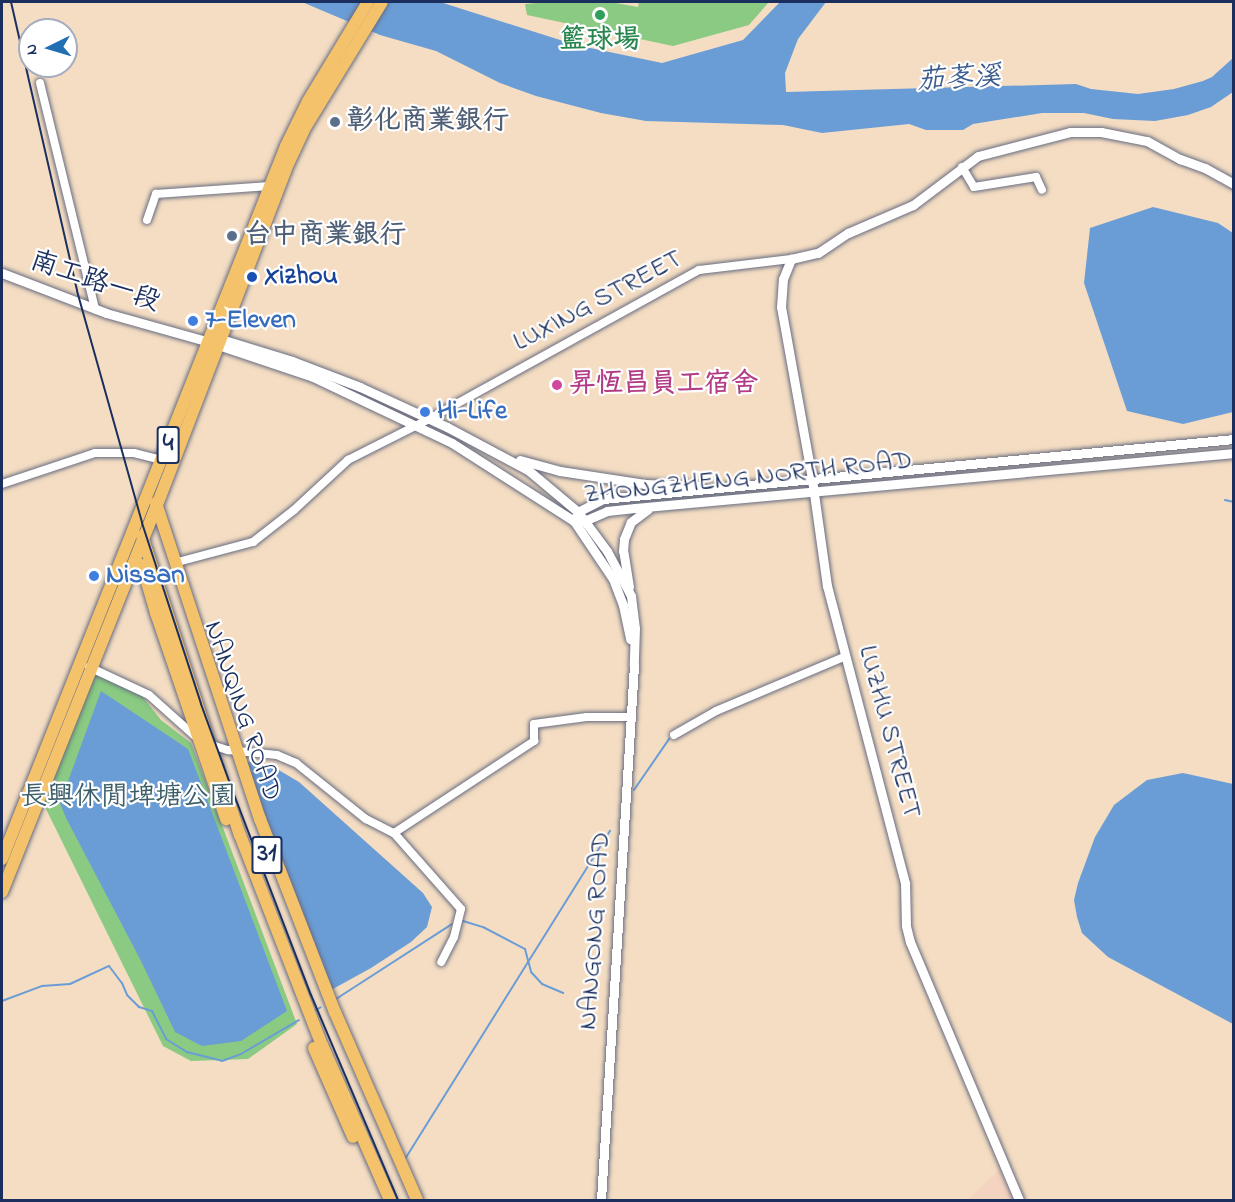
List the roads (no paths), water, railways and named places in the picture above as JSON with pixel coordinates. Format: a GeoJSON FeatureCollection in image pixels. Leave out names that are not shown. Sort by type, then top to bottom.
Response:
{"type":"FeatureCollection","features":[{"type":"Feature","properties":{"kind":"main road","name":"4"},"geometry":{"type":"LineString","coordinates":[[2,892],[85,665],[133,525],[151,502],[289,162],[368,2]]}},
{"type":"Feature","properties":{"kind":"main road","name":"4"},"geometry":{"type":"LineString","coordinates":[[2,859],[85,665],[140,544],[163,460],[216,342],[285,146],[308,101],[352,38],[382,2]]}},
{"type":"Feature","properties":{"kind":"main road","name":"31"},"geometry":{"type":"LineString","coordinates":[[151,502],[174,563],[233,751],[345,1036],[417,1200]]}},
{"type":"Feature","properties":{"kind":"main road","name":"NANQING ROAD"},"geometry":{"type":"LineString","coordinates":[[151,502],[271,867],[351,1069],[409,1200]]}},
{"type":"Feature","properties":{"kind":"main road","name":"NANQING ROAD"},"geometry":{"type":"LineString","coordinates":[[133,525],[204,742],[322,1045],[387,1200]]}},
{"type":"Feature","properties":{"kind":"main road","name":"31"},"geometry":{"type":"LineString","coordinates":[[204,742],[253,890],[324,1072],[368,1170],[387,1200]]}},
{"type":"Feature","properties":{"kind":"main road"},"geometry":{"type":"LineString","coordinates":[[248,856],[253,890]]}},
{"type":"Feature","properties":{"kind":"main road"},"geometry":{"type":"LineString","coordinates":[[271,867],[287,886]]}},
{"type":"Feature","properties":{"kind":"main road"},"geometry":{"type":"LineString","coordinates":[[345,1036],[351,1069]]}},
{"type":"Feature","properties":{"kind":"street"},"geometry":{"type":"LineString","coordinates":[[40,83],[94,309]]}},
{"type":"Feature","properties":{"kind":"street","name":"LUXING STREET"},"geometry":{"type":"LineString","coordinates":[[174,563],[253,542],[294,510],[348,460],[429,419],[699,270],[791,259],[818,253],[848,233],[913,206],[978,156],[1084,130],[1147,141],[1233,184]]}},
{"type":"Feature","properties":{"kind":"street"},"geometry":{"type":"LineString","coordinates":[[962,167],[974,188],[1036,177],[1042,190]]}},
{"type":"Feature","properties":{"kind":"street"},"geometry":{"type":"LineString","coordinates":[[147,220],[156,194],[270,186]]}},
{"type":"Feature","properties":{"kind":"street","name":"LUZHU STREET"},"geometry":{"type":"LineString","coordinates":[[791,259],[783,279],[781,307],[812,479],[827,586],[904,883],[906,926],[910,942],[1018,1200]]}},
{"type":"Feature","properties":{"kind":"street","name":"南工路一段"},"geometry":{"type":"LineString","coordinates":[[2,273],[94,309],[216,342]]}},
{"type":"Feature","properties":{"kind":"street","name":"NANGONG ROAD"},"geometry":{"type":"LineString","coordinates":[[216,342],[360,387],[493,450],[542,480],[578,518],[607,551],[631,596],[635,628],[634,665],[601,1200]]}},
{"type":"Feature","properties":{"kind":"street","name":"NANGONG ROAD"},"geometry":{"type":"LineString","coordinates":[[216,342],[313,377],[417,425],[578,518],[613,579],[623,605],[634,665]]}},
{"type":"Feature","properties":{"kind":"street","name":"ZHONGZHENG NORTH ROAD"},"geometry":{"type":"LineString","coordinates":[[578,518],[603,499],[1233,439]]}},
{"type":"Feature","properties":{"kind":"street"},"geometry":{"type":"LineString","coordinates":[[493,450],[531,464],[577,474],[645,484],[719,488]]}},
{"type":"Feature","properties":{"kind":"street"},"geometry":{"type":"LineString","coordinates":[[2,484],[95,453],[134,453],[163,460]]}},
{"type":"Feature","properties":{"kind":"street","name":"ZHONGZHENG NORTH ROAD"},"geometry":{"type":"LineString","coordinates":[[578,518],[607,511],[1233,453]]}},
{"type":"Feature","properties":{"kind":"street"},"geometry":{"type":"LineString","coordinates":[[631,596],[623,551],[624,539],[632,522],[648,509]]}},
{"type":"Feature","properties":{"kind":"street"},"geometry":{"type":"LineString","coordinates":[[674,735],[716,711],[846,657]]}},
{"type":"Feature","properties":{"kind":"street"},"geometry":{"type":"LineString","coordinates":[[85,665],[149,695],[204,742],[233,751],[277,755],[296,763],[366,819],[394,833],[461,909],[454,937],[441,962]]}},
{"type":"Feature","properties":{"kind":"street"},"geometry":{"type":"LineString","coordinates":[[394,833],[534,741],[534,724],[586,717],[631,717]]}},
{"type":"Feature","properties":{"kind":"water"},"geometry":{"type":"Polygon","coordinates":[[[302,2],[440,2],[576,45],[662,63],[743,40],[780,2],[826,2],[798,39],[785,73],[786,92],[1076,84],[1091,89],[1138,94],[1174,89],[1203,81],[1212,77],[1233,58],[1233,92],[1211,107],[1188,115],[1155,121],[1113,119],[1084,113],[1042,113],[973,124],[963,130],[926,130],[909,124],[822,133],[783,125],[646,121],[601,113],[536,96],[500,83],[436,51],[380,35],[302,2]]]}},
{"type":"Feature","properties":{"kind":"water"},"geometry":{"type":"Polygon","coordinates":[[[1153,207],[1218,223],[1233,233],[1233,412],[1183,424],[1127,411],[1084,283],[1090,228],[1153,207]]]}},
{"type":"Feature","properties":{"kind":"water","name":"長興休閒埤塘公園"},"geometry":{"type":"Polygon","coordinates":[[[101,691],[188,749],[287,1011],[241,1041],[202,1046],[175,1032],[60,803],[101,691]]]}},
{"type":"Feature","properties":{"kind":"water"},"geometry":{"type":"Polygon","coordinates":[[[245,761],[272,766],[299,782],[423,893],[432,907],[427,927],[411,942],[331,990],[245,761]]]}},
{"type":"Feature","properties":{"kind":"water"},"geometry":{"type":"Polygon","coordinates":[[[1183,773],[1233,784],[1233,1024],[1108,957],[1082,933],[1077,917],[1074,900],[1078,883],[1095,837],[1114,805],[1147,780],[1183,773]]]}},
{"type":"Feature","properties":{"kind":"waterway"},"geometry":{"type":"LineString","coordinates":[[1225,500],[1234,502]]}},
{"type":"Feature","properties":{"kind":"waterway"},"geometry":{"type":"LineString","coordinates":[[634,790],[669,739]]}},
{"type":"Feature","properties":{"kind":"waterway"},"geometry":{"type":"LineString","coordinates":[[405,1159],[610,831]]}},
{"type":"Feature","properties":{"kind":"waterway"},"geometry":{"type":"LineString","coordinates":[[463,921],[483,927],[525,949],[531,972],[542,984],[563,993]]}},
{"type":"Feature","properties":{"kind":"waterway"},"geometry":{"type":"LineString","coordinates":[[336,999],[452,924]]}},
{"type":"Feature","properties":{"kind":"waterway"},"geometry":{"type":"LineString","coordinates":[[2,1001],[42,986],[70,984],[109,966],[122,983],[127,995],[139,1007],[152,1011],[166,1039],[187,1052],[222,1061],[241,1054],[299,1020]]}},
{"type":"Feature","properties":{"kind":"waterway"},"geometry":{"type":"LineString","coordinates":[[313,1012],[321,1007]]}},
{"type":"Feature","properties":{"kind":"railway"},"geometry":{"type":"LineString","coordinates":[[11,2],[77,291],[142,523],[201,704],[233,792],[311,995],[398,1200]]}},
{"type":"Feature","properties":{"kind":"place","name":"籃球場"},"geometry":{"type":"Point","coordinates":[600,15]}},
{"type":"Feature","properties":{"kind":"place","name":"彰化商業銀行"},"geometry":{"type":"Point","coordinates":[335,122]}},
{"type":"Feature","properties":{"kind":"place","name":"台中商業銀行"},"geometry":{"type":"Point","coordinates":[232,236]}},
{"type":"Feature","properties":{"kind":"place","name":"Xizhou"},"geometry":{"type":"Point","coordinates":[252,277]}},
{"type":"Feature","properties":{"kind":"place","name":"7-Eleven"},"geometry":{"type":"Point","coordinates":[193,321]}},
{"type":"Feature","properties":{"kind":"place","name":"昇恆昌員工宿舍"},"geometry":{"type":"Point","coordinates":[557,385]}},
{"type":"Feature","properties":{"kind":"place","name":"Hi-Life"},"geometry":{"type":"Point","coordinates":[425,412]}},
{"type":"Feature","properties":{"kind":"place","name":"Nissan"},"geometry":{"type":"Point","coordinates":[94,576]}},
{"type":"Feature","properties":{"kind":"water label","name":"茄苳溪"},"geometry":{"type":"Point","coordinates":[959,80]}}]}
